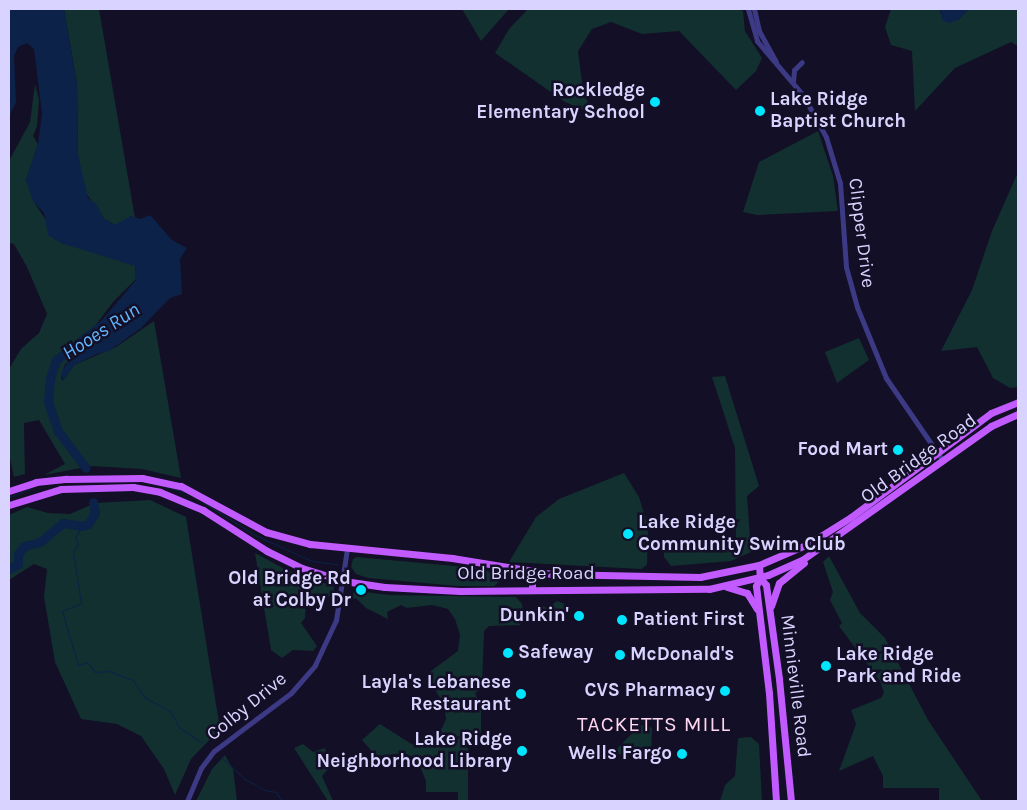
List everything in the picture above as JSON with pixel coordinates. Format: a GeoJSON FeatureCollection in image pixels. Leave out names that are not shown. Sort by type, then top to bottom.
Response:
{"type":"FeatureCollection","features":[{"type":"Feature","properties":{"kind":"main road","name":"Old Bridge Road"},"geometry":{"type":"LineString","coordinates":[[9,491],[36,482],[66,479],[158,480],[202,495],[277,536],[347,549],[452,558],[532,572],[683,578],[716,575],[759,565],[792,552],[826,534],[991,413],[1018,402]]}},
{"type":"Feature","properties":{"kind":"main road","name":"Old Bridge Road"},"geometry":{"type":"LineString","coordinates":[[9,505],[35,495],[75,488],[133,487],[160,492],[203,510],[283,560],[344,581],[419,590],[720,587],[760,578],[819,551],[991,426],[1018,414]]}},
{"type":"Feature","properties":{"kind":"main road"},"geometry":{"type":"LineString","coordinates":[[770,614],[773,593],[779,583],[819,551]]}},
{"type":"Feature","properties":{"kind":"main road","name":"Minnieville Road"},"geometry":{"type":"LineString","coordinates":[[759,565],[760,578],[756,586],[769,693],[776,801]]}},
{"type":"Feature","properties":{"kind":"main road"},"geometry":{"type":"LineString","coordinates":[[532,572],[532,590]]}},
{"type":"Feature","properties":{"kind":"main road","name":"Minnieville Road"},"geometry":{"type":"LineString","coordinates":[[760,578],[766,585],[791,801]]}},
{"type":"Feature","properties":{"kind":"main road"},"geometry":{"type":"LineString","coordinates":[[720,587],[747,593],[759,614]]}},
{"type":"Feature","properties":{"kind":"street","name":"Clipper Drive"},"geometry":{"type":"LineString","coordinates":[[748,9],[755,36],[793,83],[819,122],[837,170],[846,267],[857,307],[886,378],[943,461]]}},
{"type":"Feature","properties":{"kind":"street","name":"Clipper Drive"},"geometry":{"type":"LineString","coordinates":[[754,9],[759,32],[776,62]]}},
{"type":"Feature","properties":{"kind":"street"},"geometry":{"type":"LineString","coordinates":[[793,83],[794,70],[802,62]]}},
{"type":"Feature","properties":{"kind":"street","name":"Colby Drive"},"geometry":{"type":"LineString","coordinates":[[187,801],[201,768],[214,751],[291,693],[315,665],[333,627],[344,581],[347,549]]}},
{"type":"Feature","properties":{"kind":"green space"},"geometry":{"type":"Polygon","coordinates":[[[64,9],[99,9],[135,218],[131,216],[121,224],[115,225],[104,219],[84,190],[78,155],[77,84],[64,9]]]}},
{"type":"Feature","properties":{"kind":"green space"},"geometry":{"type":"Polygon","coordinates":[[[462,9],[509,9],[481,41],[462,9]]]}},
{"type":"Feature","properties":{"kind":"green space"},"geometry":{"type":"Polygon","coordinates":[[[528,9],[738,9],[743,11],[745,31],[762,58],[756,71],[736,90],[679,31],[642,34],[611,22],[592,29],[578,51],[583,90],[592,113],[565,102],[495,53],[509,29],[528,9]]]}},
{"type":"Feature","properties":{"kind":"green space"},"geometry":{"type":"Polygon","coordinates":[[[891,9],[940,9],[940,13],[958,20],[969,9],[1018,9],[1018,46],[1011,42],[955,68],[915,111],[912,51],[891,45],[885,27],[891,9]]]}},
{"type":"Feature","properties":{"kind":"green space"},"geometry":{"type":"Polygon","coordinates":[[[35,84],[39,100],[37,126],[33,136],[38,144],[26,180],[36,205],[61,243],[130,262],[135,266],[136,279],[113,302],[92,330],[66,349],[64,354],[80,350],[111,335],[65,364],[61,378],[63,381],[74,365],[116,347],[154,321],[181,478],[142,469],[91,466],[44,475],[65,464],[39,420],[24,423],[25,474],[14,477],[9,454],[9,369],[21,349],[39,333],[47,314],[27,267],[14,244],[9,243],[9,161],[30,122],[35,84]]]}},
{"type":"Feature","properties":{"kind":"green space"},"geometry":{"type":"Polygon","coordinates":[[[818,131],[833,176],[838,211],[757,215],[743,212],[759,162],[818,131]]]}},
{"type":"Feature","properties":{"kind":"green space"},"geometry":{"type":"Polygon","coordinates":[[[1018,172],[1018,387],[1010,388],[993,378],[977,347],[941,351],[972,290],[992,231],[1018,172]]]}},
{"type":"Feature","properties":{"kind":"green space"},"geometry":{"type":"Polygon","coordinates":[[[859,338],[869,360],[837,383],[825,352],[859,338]]]}},
{"type":"Feature","properties":{"kind":"green space"},"geometry":{"type":"Polygon","coordinates":[[[725,376],[759,486],[747,496],[751,552],[731,561],[671,566],[664,557],[664,547],[736,546],[735,448],[712,377],[725,376]]]}},
{"type":"Feature","properties":{"kind":"green space"},"geometry":{"type":"Polygon","coordinates":[[[624,473],[639,497],[648,527],[647,565],[641,569],[509,562],[536,517],[559,499],[624,473]]]}},
{"type":"Feature","properties":{"kind":"green space"},"geometry":{"type":"Polygon","coordinates":[[[150,500],[186,517],[220,729],[191,759],[175,795],[164,769],[141,736],[117,724],[81,719],[55,662],[44,597],[47,569],[34,564],[9,580],[9,515],[27,507],[48,513],[70,514],[95,503],[150,500]]]}},
{"type":"Feature","properties":{"kind":"green space"},"geometry":{"type":"Polygon","coordinates":[[[255,553],[294,574],[334,586],[333,597],[317,594],[306,598],[305,618],[301,623],[317,646],[313,651],[293,650],[282,658],[271,650],[255,553]]]}},
{"type":"Feature","properties":{"kind":"green space"},"geometry":{"type":"Polygon","coordinates":[[[829,556],[860,613],[885,638],[928,720],[982,801],[939,801],[939,788],[883,788],[883,776],[873,756],[839,771],[856,724],[851,710],[881,698],[884,693],[880,681],[839,626],[842,623],[830,600],[833,592],[823,562],[829,556]]]}},
{"type":"Feature","properties":{"kind":"green space"},"geometry":{"type":"Polygon","coordinates":[[[357,557],[476,568],[488,571],[499,582],[494,586],[458,586],[368,578],[356,574],[351,567],[353,559],[357,557]]]}},
{"type":"Feature","properties":{"kind":"green space"},"geometry":{"type":"Polygon","coordinates":[[[357,591],[389,595],[516,597],[522,604],[524,619],[520,625],[489,626],[484,631],[482,689],[475,693],[481,705],[481,732],[467,747],[473,760],[468,768],[468,801],[458,801],[458,792],[426,792],[426,781],[417,759],[404,753],[376,756],[362,740],[380,724],[413,745],[442,728],[446,719],[444,705],[428,677],[431,671],[458,651],[460,635],[455,619],[448,609],[432,605],[407,608],[401,605],[387,612],[388,619],[366,608],[356,598],[348,601],[350,595],[357,591]]]}},
{"type":"Feature","properties":{"kind":"green space"},"geometry":{"type":"Polygon","coordinates":[[[557,601],[565,604],[566,622],[558,623],[555,619],[548,623],[541,618],[540,605],[547,608],[557,601]]]}},
{"type":"Feature","properties":{"kind":"green space"},"geometry":{"type":"Polygon","coordinates":[[[646,724],[652,728],[651,755],[612,754],[639,726],[646,724]]]}},
{"type":"Feature","properties":{"kind":"green space"},"geometry":{"type":"Polygon","coordinates":[[[751,737],[759,744],[762,801],[720,801],[725,785],[735,776],[738,738],[751,737]]]}},
{"type":"Feature","properties":{"kind":"green space"},"geometry":{"type":"Polygon","coordinates":[[[303,744],[313,752],[325,748],[327,755],[332,756],[331,766],[322,776],[333,801],[328,801],[294,748],[303,744]]]}},
{"type":"Feature","properties":{"kind":"green space"},"geometry":{"type":"Polygon","coordinates":[[[225,755],[233,769],[237,801],[196,801],[212,769],[225,755]]]}},
{"type":"Feature","properties":{"kind":"water"},"geometry":{"type":"Polygon","coordinates":[[[9,9],[64,9],[77,84],[78,155],[88,198],[97,205],[104,219],[115,225],[131,216],[140,219],[150,215],[172,240],[187,248],[180,259],[182,294],[170,298],[141,328],[109,351],[97,354],[74,365],[63,381],[61,373],[68,361],[110,336],[63,354],[68,346],[102,320],[136,280],[135,266],[61,243],[48,235],[44,213],[33,201],[26,180],[38,144],[42,114],[34,49],[27,43],[18,47],[14,56],[16,102],[9,117],[9,9]]]}},
{"type":"Feature","properties":{"kind":"water"},"geometry":{"type":"Polygon","coordinates":[[[940,9],[969,9],[958,20],[949,23],[942,20],[940,9]]]}},
{"type":"Feature","properties":{"kind":"waterway","name":"Hooes Run"},"geometry":{"type":"LineString","coordinates":[[73,348],[56,360],[50,379],[48,402],[58,431],[86,468]]}},
{"type":"Feature","properties":{"kind":"waterway"},"geometry":{"type":"LineString","coordinates":[[165,486],[188,493]]}},
{"type":"Feature","properties":{"kind":"waterway"},"geometry":{"type":"LineString","coordinates":[[9,497],[31,489]]}},
{"type":"Feature","properties":{"kind":"waterway","name":"Hooes Run"},"geometry":{"type":"LineString","coordinates":[[9,569],[18,564],[18,554],[24,546],[40,542],[63,523],[82,526],[88,524],[95,513],[93,502]]}},
{"type":"Feature","properties":{"kind":"waterway"},"geometry":{"type":"LineString","coordinates":[[204,503],[255,535],[312,561],[338,564]]}},
{"type":"Feature","properties":{"kind":"waterway"},"geometry":{"type":"LineString","coordinates":[[82,526],[75,538],[78,544],[73,552],[81,603],[62,611],[78,665],[87,662],[95,672],[109,671],[133,680],[144,697],[170,711],[180,728],[202,743]]}},
{"type":"Feature","properties":{"kind":"waterway"},"geometry":{"type":"LineString","coordinates":[[221,757],[245,779],[265,790],[276,792],[282,801]]}},
{"type":"Feature","properties":{"kind":"place","name":"Rockledge Elementary School"},"geometry":{"type":"Point","coordinates":[655,102]}},
{"type":"Feature","properties":{"kind":"place","name":"Lake Ridge Baptist Church"},"geometry":{"type":"Point","coordinates":[760,111]}},
{"type":"Feature","properties":{"kind":"place","name":"Food Mart"},"geometry":{"type":"Point","coordinates":[898,450]}},
{"type":"Feature","properties":{"kind":"place","name":"Lake Ridge Community Swim Club"},"geometry":{"type":"Point","coordinates":[628,534]}},
{"type":"Feature","properties":{"kind":"place","name":"Old Bridge Rd at Colby Dr"},"geometry":{"type":"Point","coordinates":[361,590]}},
{"type":"Feature","properties":{"kind":"place","name":"Dunkin'"},"geometry":{"type":"Point","coordinates":[579,616]}},
{"type":"Feature","properties":{"kind":"place","name":"Patient First"},"geometry":{"type":"Point","coordinates":[622,620]}},
{"type":"Feature","properties":{"kind":"place","name":"Safeway"},"geometry":{"type":"Point","coordinates":[508,653]}},
{"type":"Feature","properties":{"kind":"place","name":"McDonald's"},"geometry":{"type":"Point","coordinates":[620,655]}},
{"type":"Feature","properties":{"kind":"place","name":"Lake Ridge Park and Ride"},"geometry":{"type":"Point","coordinates":[826,666]}},
{"type":"Feature","properties":{"kind":"place","name":"CVS Pharmacy"},"geometry":{"type":"Point","coordinates":[725,691]}},
{"type":"Feature","properties":{"kind":"place","name":"Layla's Lebanese Restaurant"},"geometry":{"type":"Point","coordinates":[521,694]}},
{"type":"Feature","properties":{"kind":"place","name":"Lake Ridge Neighborhood Library"},"geometry":{"type":"Point","coordinates":[522,751]}},
{"type":"Feature","properties":{"kind":"place","name":"Wells Fargo"},"geometry":{"type":"Point","coordinates":[682,754]}},
{"type":"Feature","properties":{"kind":"district","name":"TACKETTS MILL"},"geometry":{"type":"Point","coordinates":[654,724]}}]}
